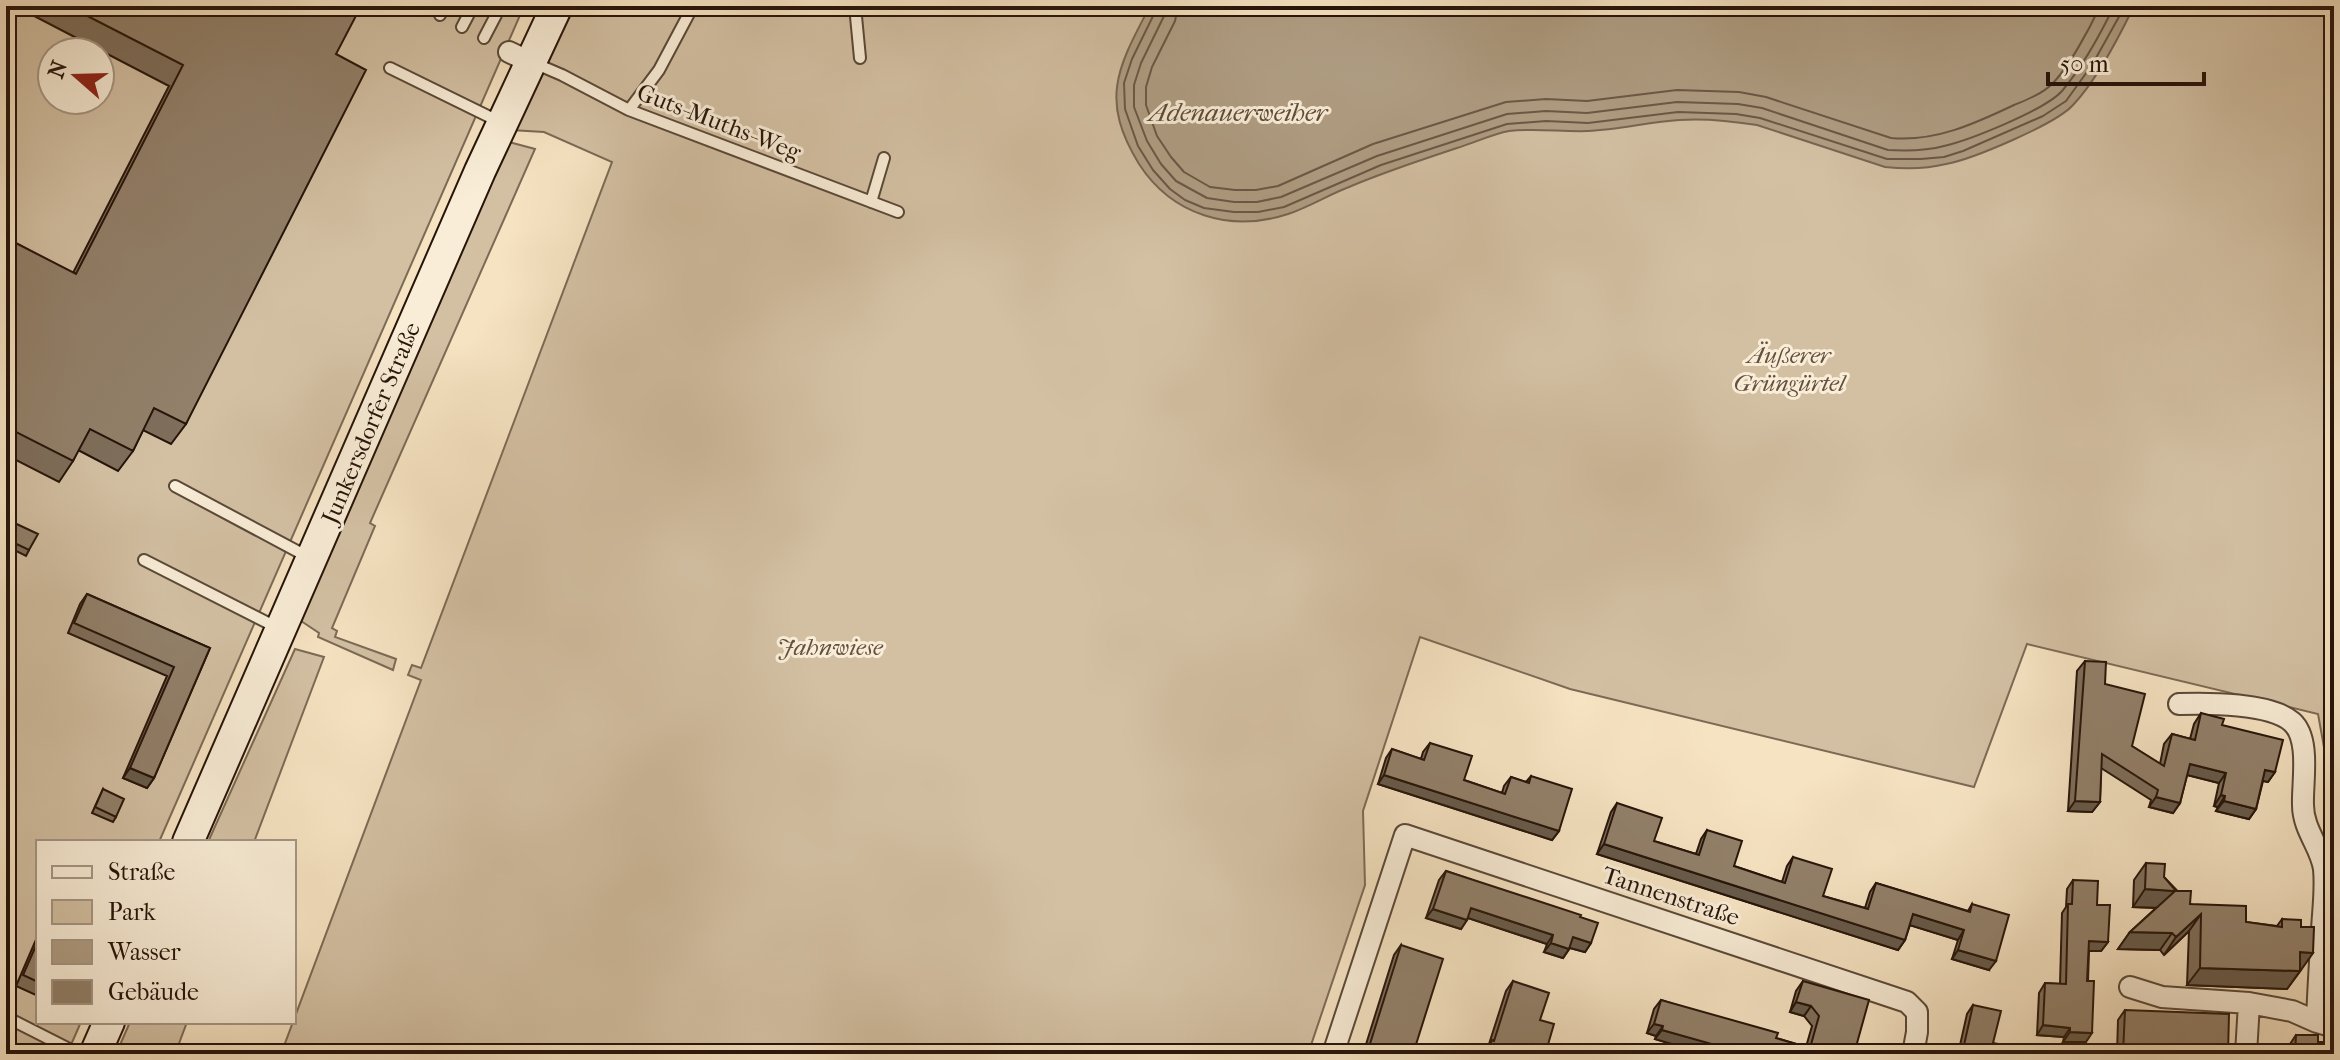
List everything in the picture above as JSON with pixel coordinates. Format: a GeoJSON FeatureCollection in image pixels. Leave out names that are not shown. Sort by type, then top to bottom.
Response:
{"type":"FeatureCollection","features":[{"type":"Feature","properties":{"kind":"street","name":"Junkersdorfer Straße"},"geometry":{"type":"LineString","coordinates":[[189,840],[501,123],[520,57],[557,6]]}},
{"type":"Feature","properties":{"kind":"street"},"geometry":{"type":"LineString","coordinates":[[2130,987],[2162,997],[2249,1003],[2292,1011],[2325,1024],[2323,866],[2307,831],[2302,808],[2304,752],[2301,735],[2294,723],[2279,714],[2224,703],[2179,704]]}},
{"type":"Feature","properties":{"kind":"street","name":"Tannenstraße"},"geometry":{"type":"LineString","coordinates":[[1333,1054],[1405,835],[1907,1002],[1917,1012],[1913,1054]]}},
{"type":"Feature","properties":{"kind":"street"},"geometry":{"type":"LineString","coordinates":[[2246,1054],[2249,1003]]}},
{"type":"Feature","properties":{"kind":"street"},"geometry":{"type":"LineString","coordinates":[[95,1054],[108,1024]]}},
{"type":"Feature","properties":{"kind":"lane"},"geometry":{"type":"LineString","coordinates":[[462,27],[473,6]]}},
{"type":"Feature","properties":{"kind":"lane"},"geometry":{"type":"LineString","coordinates":[[629,110],[659,70],[693,6]]}},
{"type":"Feature","properties":{"kind":"lane"},"geometry":{"type":"LineString","coordinates":[[855,6],[860,58]]}},
{"type":"Feature","properties":{"kind":"lane"},"geometry":{"type":"LineString","coordinates":[[484,38],[496,15]]}},
{"type":"Feature","properties":{"kind":"lane","name":"Guts-Muths-Weg"},"geometry":{"type":"LineString","coordinates":[[520,57],[629,110],[898,212]]}},
{"type":"Feature","properties":{"kind":"lane"},"geometry":{"type":"LineString","coordinates":[[390,68],[501,123]]}},
{"type":"Feature","properties":{"kind":"lane"},"geometry":{"type":"LineString","coordinates":[[871,202],[884,158]]}},
{"type":"Feature","properties":{"kind":"lane"},"geometry":{"type":"LineString","coordinates":[[175,486],[312,559]]}},
{"type":"Feature","properties":{"kind":"lane"},"geometry":{"type":"LineString","coordinates":[[144,560],[281,629]]}},
{"type":"Feature","properties":{"kind":"lane"},"geometry":{"type":"LineString","coordinates":[[6,1017],[79,1054]]}},
{"type":"Feature","properties":{"kind":"green space"},"geometry":{"type":"Polygon","coordinates":[[[6,6],[524,6],[160,840],[36,840],[36,1024],[80,1024],[67,1054],[6,1054],[6,6]]]}},
{"type":"Feature","properties":{"kind":"green space","name":"Äußerer Grüngürtel"},"geometry":{"type":"Polygon","coordinates":[[[575,6],[2334,6],[2334,835],[2331,786],[2318,714],[2027,644],[1974,787],[1570,689],[1420,637],[1363,811],[1365,885],[1308,1054],[281,1054],[292,1024],[296,1024],[296,1014],[421,680],[408,675],[412,665],[421,668],[612,162],[544,132],[511,130],[575,6]]]}},
{"type":"Feature","properties":{"kind":"green space"},"geometry":{"type":"Polygon","coordinates":[[[509,142],[535,149],[370,523],[375,526],[332,628],[337,631],[335,637],[396,659],[393,670],[318,637],[319,633],[301,621],[509,142]]]}},
{"type":"Feature","properties":{"kind":"green space"},"geometry":{"type":"Polygon","coordinates":[[[295,649],[324,657],[255,840],[209,840],[295,649]]]}},
{"type":"Feature","properties":{"kind":"green space"},"geometry":{"type":"Polygon","coordinates":[[[129,1024],[186,1024],[175,1054],[116,1054],[129,1024]]]}},
{"type":"Feature","properties":{"kind":"water","name":"Adenauerweiher"},"geometry":{"type":"Polygon","coordinates":[[[1150,6],[2134,6],[2099,71],[2064,113],[2013,140],[1946,164],[1916,168],[1885,167],[1757,125],[1718,120],[1679,120],[1588,131],[1509,131],[1376,176],[1288,214],[1245,221],[1204,215],[1168,196],[1152,182],[1127,141],[1116,102],[1118,84],[1129,47],[1150,6]]]}},
{"type":"Feature","properties":{"kind":"building"},"geometry":{"type":"Polygon","coordinates":[[[68,6],[347,6],[358,12],[336,54],[366,70],[186,424],[154,408],[133,451],[90,429],[73,461],[6,427],[6,238],[76,274],[183,65],[68,6]]]}},
{"type":"Feature","properties":{"kind":"building"},"geometry":{"type":"Polygon","coordinates":[[[6,519],[38,534],[29,550],[6,539],[6,519]]]}},
{"type":"Feature","properties":{"kind":"building"},"geometry":{"type":"Polygon","coordinates":[[[87,594],[210,648],[154,778],[130,768],[174,667],[74,623],[87,594]]]}},
{"type":"Feature","properties":{"kind":"building"},"geometry":{"type":"Polygon","coordinates":[[[2085,661],[2106,662],[2105,684],[2145,694],[2132,746],[2164,766],[2172,734],[2195,740],[2201,713],[2224,719],[2222,725],[2283,740],[2275,772],[2265,770],[2256,809],[2224,801],[2225,796],[2221,795],[2226,773],[2190,764],[2180,803],[2156,797],[2158,790],[2102,754],[2100,802],[2075,801],[2085,661]]]}},
{"type":"Feature","properties":{"kind":"building"},"geometry":{"type":"Polygon","coordinates":[[[1430,743],[1472,756],[1464,780],[1505,794],[1511,777],[1529,783],[1531,776],[1572,789],[1559,831],[1384,775],[1392,749],[1424,760],[1430,743]]]}},
{"type":"Feature","properties":{"kind":"building"},"geometry":{"type":"Polygon","coordinates":[[[103,789],[124,799],[116,817],[95,807],[103,789]]]}},
{"type":"Feature","properties":{"kind":"building"},"geometry":{"type":"Polygon","coordinates":[[[1617,803],[1662,818],[1654,841],[1699,855],[1707,830],[1742,841],[1734,866],[1785,883],[1793,857],[1832,869],[1823,896],[1868,909],[1876,883],[1970,912],[1972,904],[2009,915],[1996,961],[1958,950],[1964,930],[1913,914],[1905,940],[1604,844],[1617,803]]]}},
{"type":"Feature","properties":{"kind":"building"},"geometry":{"type":"Polygon","coordinates":[[[2146,863],[2165,864],[2164,877],[2176,891],[2191,891],[2190,904],[2246,906],[2246,922],[2282,927],[2282,919],[2301,920],[2301,927],[2314,927],[2313,953],[2300,952],[2300,971],[2200,968],[2201,914],[2176,937],[2172,933],[2130,932],[2175,891],[2145,889],[2146,863]]]}},
{"type":"Feature","properties":{"kind":"building"},"geometry":{"type":"Polygon","coordinates":[[[1446,871],[1598,923],[1591,943],[1573,937],[1569,949],[1551,943],[1553,935],[1471,908],[1467,920],[1433,909],[1446,871]]]}},
{"type":"Feature","properties":{"kind":"building"},"geometry":{"type":"Polygon","coordinates":[[[2073,880],[2098,881],[2097,905],[2110,905],[2108,942],[2089,941],[2087,981],[2094,981],[2092,1033],[2070,1032],[2070,1028],[2043,1025],[2045,983],[2066,984],[2068,904],[2072,904],[2073,880]]]}},
{"type":"Feature","properties":{"kind":"building"},"geometry":{"type":"Polygon","coordinates":[[[1401,945],[1443,959],[1413,1054],[1380,1054],[1381,1050],[1369,1047],[1401,945]]]}},
{"type":"Feature","properties":{"kind":"building"},"geometry":{"type":"Polygon","coordinates":[[[36,946],[36,981],[23,975],[36,946]]]}},
{"type":"Feature","properties":{"kind":"building"},"geometry":{"type":"Polygon","coordinates":[[[1513,981],[1549,993],[1540,1020],[1554,1024],[1547,1048],[1533,1044],[1529,1054],[1487,1054],[1494,1041],[1513,981]]]}},
{"type":"Feature","properties":{"kind":"building"},"geometry":{"type":"Polygon","coordinates":[[[1803,981],[1869,1000],[1854,1054],[1752,1054],[1662,1030],[1663,1026],[1654,1024],[1661,1000],[1778,1033],[1776,1038],[1810,1048],[1819,1016],[1811,1006],[1796,1002],[1803,981]]]}},
{"type":"Feature","properties":{"kind":"building"},"geometry":{"type":"Polygon","coordinates":[[[1973,1005],[2001,1011],[1993,1043],[2009,1046],[2007,1054],[1962,1054],[1973,1005]]]}},
{"type":"Feature","properties":{"kind":"building"},"geometry":{"type":"Polygon","coordinates":[[[2125,1010],[2229,1014],[2228,1054],[2123,1054],[2125,1010]]]}},
{"type":"Feature","properties":{"kind":"building"},"geometry":{"type":"Polygon","coordinates":[[[2296,1035],[2318,1035],[2318,1042],[2334,1042],[2334,1054],[2295,1054],[2296,1035]]]}},
{"type":"Feature","properties":{"kind":"park label","name":"Jahnwiese"},"geometry":{"type":"Point","coordinates":[830,647]}}]}
